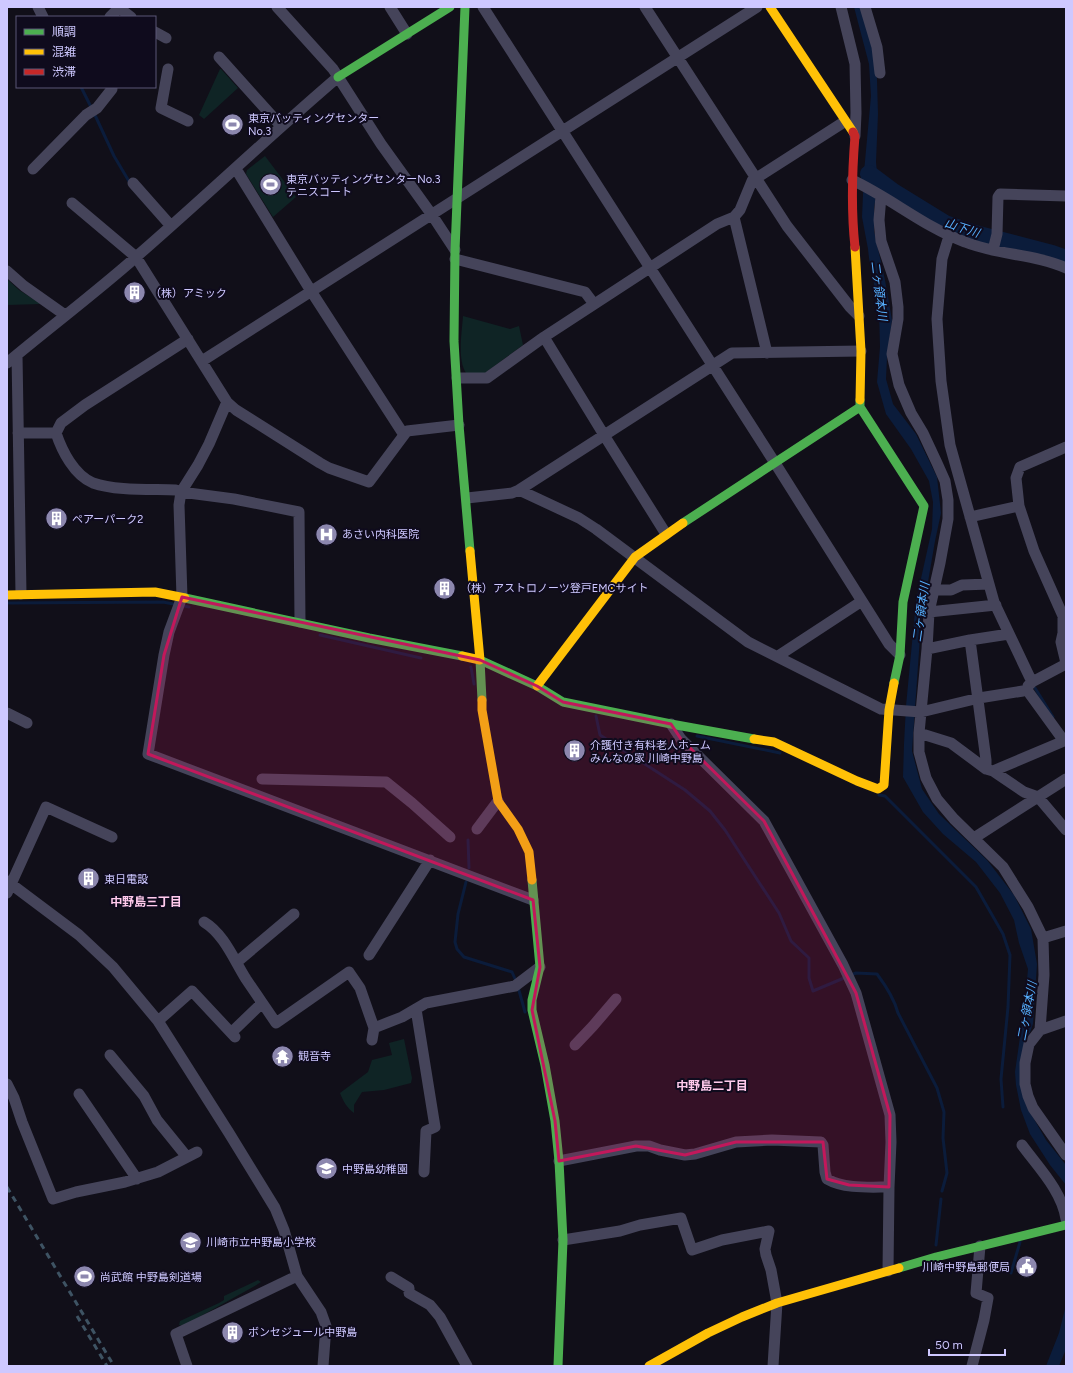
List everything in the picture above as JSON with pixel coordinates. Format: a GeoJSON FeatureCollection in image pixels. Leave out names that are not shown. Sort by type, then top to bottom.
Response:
{"type":"FeatureCollection","features":[{"type":"Feature","properties":{"kind":"street"},"geometry":{"type":"LineString","coordinates":[[111,16],[118,7],[129,16]]}},
{"type":"Feature","properties":{"kind":"street"},"geometry":{"type":"LineString","coordinates":[[277,7],[333,69],[381,144],[432,215],[455,254],[585,292],[594,304]]}},
{"type":"Feature","properties":{"kind":"street"},"geometry":{"type":"LineString","coordinates":[[390,7],[407,34]]}},
{"type":"Feature","properties":{"kind":"street"},"geometry":{"type":"LineString","coordinates":[[7,363],[136,257],[236,169],[281,126],[338,77],[450,7]]}},
{"type":"Feature","properties":{"kind":"street"},"geometry":{"type":"LineString","coordinates":[[465,7],[455,254],[454,341],[459,425],[467,498],[480,660],[482,710],[498,801],[518,829],[529,852],[540,967],[532,1000],[532,1010],[545,1065],[559,1161],[563,1240],[558,1366]]}},
{"type":"Feature","properties":{"kind":"street"},"geometry":{"type":"LineString","coordinates":[[483,7],[889,644],[900,655]]}},
{"type":"Feature","properties":{"kind":"street"},"geometry":{"type":"LineString","coordinates":[[645,7],[787,226],[850,307],[859,316]]}},
{"type":"Feature","properties":{"kind":"street"},"geometry":{"type":"LineString","coordinates":[[202,361],[757,7]]}},
{"type":"Feature","properties":{"kind":"street"},"geometry":{"type":"LineString","coordinates":[[770,7],[844,122],[855,136]]}},
{"type":"Feature","properties":{"kind":"street"},"geometry":{"type":"LineString","coordinates":[[7,594],[155,592],[480,660],[537,686],[563,702],[671,724],[774,742],[856,781],[878,789],[884,785],[889,725],[893,710],[900,655],[903,602],[924,506],[860,407],[861,351],[852,222],[856,181],[855,64],[841,7]]}},
{"type":"Feature","properties":{"kind":"street"},"geometry":{"type":"LineString","coordinates":[[865,7],[877,47],[880,73]]}},
{"type":"Feature","properties":{"kind":"street"},"geometry":{"type":"LineString","coordinates":[[156,33],[166,38]]}},
{"type":"Feature","properties":{"kind":"street"},"geometry":{"type":"LineString","coordinates":[[219,57],[281,126]]}},
{"type":"Feature","properties":{"kind":"street"},"geometry":{"type":"LineString","coordinates":[[168,69],[160,86],[161,108],[188,121]]}},
{"type":"Feature","properties":{"kind":"street"},"geometry":{"type":"LineString","coordinates":[[33,169],[93,110],[112,89]]}},
{"type":"Feature","properties":{"kind":"street"},"geometry":{"type":"LineString","coordinates":[[457,378],[487,378],[544,337],[594,304],[717,224],[734,217],[740,210],[752,181],[844,122]]}},
{"type":"Feature","properties":{"kind":"street"},"geometry":{"type":"LineString","coordinates":[[236,169],[311,291],[404,434]]}},
{"type":"Feature","properties":{"kind":"street"},"geometry":{"type":"LineString","coordinates":[[856,181],[949,236],[967,243],[1066,268]]}},
{"type":"Feature","properties":{"kind":"street"},"geometry":{"type":"LineString","coordinates":[[133,183],[171,226]]}},
{"type":"Feature","properties":{"kind":"street"},"geometry":{"type":"LineString","coordinates":[[993,250],[997,234],[998,197],[1000,194],[1066,196]]}},
{"type":"Feature","properties":{"kind":"street"},"geometry":{"type":"LineString","coordinates":[[880,195],[879,220],[881,241],[895,282],[898,307],[898,319],[892,354],[899,385],[911,413],[923,433],[945,481],[948,500],[948,519],[929,612],[927,649],[919,712],[919,752],[926,778],[937,800],[954,819],[1003,867],[1028,907],[1043,938],[1044,974],[1040,1030]]}},
{"type":"Feature","properties":{"kind":"street"},"geometry":{"type":"LineString","coordinates":[[72,204],[136,257],[227,402],[236,410],[320,463],[329,468],[369,482],[407,431],[459,425]]}},
{"type":"Feature","properties":{"kind":"street"},"geometry":{"type":"LineString","coordinates":[[734,217],[767,353]]}},
{"type":"Feature","properties":{"kind":"street"},"geometry":{"type":"LineString","coordinates":[[949,236],[942,259],[937,319],[941,381],[950,445],[996,605],[1030,686],[1064,741],[989,770]]}},
{"type":"Feature","properties":{"kind":"street"},"geometry":{"type":"LineString","coordinates":[[7,271],[24,286],[65,315]]}},
{"type":"Feature","properties":{"kind":"street"},"geometry":{"type":"LineString","coordinates":[[544,337],[666,534]]}},
{"type":"Feature","properties":{"kind":"street"},"geometry":{"type":"LineString","coordinates":[[188,339],[85,405],[61,423],[56,433],[60,444],[67,460],[81,474],[93,483],[120,488],[176,490],[181,492],[234,499],[299,512],[300,622]]}},
{"type":"Feature","properties":{"kind":"street"},"geometry":{"type":"LineString","coordinates":[[467,498],[512,493],[519,490],[732,353],[861,351]]}},
{"type":"Feature","properties":{"kind":"street"},"geometry":{"type":"LineString","coordinates":[[17,355],[21,594]]}},
{"type":"Feature","properties":{"kind":"street"},"geometry":{"type":"LineString","coordinates":[[227,402],[209,444],[181,492],[178,505],[182,597],[169,632],[164,655],[148,754],[533,900]]}},
{"type":"Feature","properties":{"kind":"street"},"geometry":{"type":"LineString","coordinates":[[537,686],[635,557],[666,534],[860,407]]}},
{"type":"Feature","properties":{"kind":"street"},"geometry":{"type":"LineString","coordinates":[[18,433],[56,433]]}},
{"type":"Feature","properties":{"kind":"street"},"geometry":{"type":"LineString","coordinates":[[519,490],[579,518],[635,557],[748,642],[881,709],[919,712],[1030,686],[1066,663],[1061,642],[1063,633],[1063,616],[1034,550],[1019,506],[1016,478],[1020,467],[1066,447]]}},
{"type":"Feature","properties":{"kind":"street"},"geometry":{"type":"LineString","coordinates":[[970,517],[1019,506]]}},
{"type":"Feature","properties":{"kind":"street"},"geometry":{"type":"LineString","coordinates":[[934,590],[951,590],[962,585],[989,584]]}},
{"type":"Feature","properties":{"kind":"street"},"geometry":{"type":"LineString","coordinates":[[778,656],[862,601]]}},
{"type":"Feature","properties":{"kind":"street"},"geometry":{"type":"LineString","coordinates":[[929,612],[996,605]]}},
{"type":"Feature","properties":{"kind":"street"},"geometry":{"type":"LineString","coordinates":[[927,649],[1009,634]]}},
{"type":"Feature","properties":{"kind":"street"},"geometry":{"type":"LineString","coordinates":[[970,640],[979,698],[986,760],[989,770]]}},
{"type":"Feature","properties":{"kind":"street"},"geometry":{"type":"LineString","coordinates":[[7,713],[27,723]]}},
{"type":"Feature","properties":{"kind":"street"},"geometry":{"type":"LineString","coordinates":[[671,724],[681,739],[764,821],[843,965],[856,993],[890,1115],[891,1142],[888,1270]]}},
{"type":"Feature","properties":{"kind":"street"},"geometry":{"type":"LineString","coordinates":[[919,733],[951,743],[989,770],[1024,792],[1038,797],[1066,830]]}},
{"type":"Feature","properties":{"kind":"street"},"geometry":{"type":"LineString","coordinates":[[262,779],[386,782],[450,837]]}},
{"type":"Feature","properties":{"kind":"street"},"geometry":{"type":"LineString","coordinates":[[974,838],[1066,779]]}},
{"type":"Feature","properties":{"kind":"street"},"geometry":{"type":"LineString","coordinates":[[477,829],[498,801]]}},
{"type":"Feature","properties":{"kind":"street"},"geometry":{"type":"LineString","coordinates":[[112,837],[46,807],[9,886],[78,935],[113,967],[158,1021],[275,1208],[284,1230],[297,1276],[320,1312],[326,1326],[323,1366]]}},
{"type":"Feature","properties":{"kind":"street"},"geometry":{"type":"LineString","coordinates":[[369,955],[430,860]]}},
{"type":"Feature","properties":{"kind":"street"},"geometry":{"type":"LineString","coordinates":[[237,962],[294,914]]}},
{"type":"Feature","properties":{"kind":"street"},"geometry":{"type":"LineString","coordinates":[[204,922],[217,932],[276,1023],[349,972],[360,988],[374,1028],[372,1040]]}},
{"type":"Feature","properties":{"kind":"street"},"geometry":{"type":"LineString","coordinates":[[1043,938],[1066,931]]}},
{"type":"Feature","properties":{"kind":"street"},"geometry":{"type":"LineString","coordinates":[[374,1028],[402,1017],[426,1003],[515,986],[540,967]]}},
{"type":"Feature","properties":{"kind":"street"},"geometry":{"type":"LineString","coordinates":[[158,1021],[192,991],[233,1034],[262,1003]]}},
{"type":"Feature","properties":{"kind":"street"},"geometry":{"type":"LineString","coordinates":[[574,1045],[593,1026],[616,999]]}},
{"type":"Feature","properties":{"kind":"street"},"geometry":{"type":"LineString","coordinates":[[416,1008],[435,1127],[426,1131],[424,1172]]}},
{"type":"Feature","properties":{"kind":"street"},"geometry":{"type":"LineString","coordinates":[[1066,1021],[1040,1030],[1029,1044],[1025,1063],[1025,1084],[1033,1108],[1066,1155]]}},
{"type":"Feature","properties":{"kind":"street"},"geometry":{"type":"LineString","coordinates":[[7,1084],[14,1098],[53,1199],[76,1192],[137,1179],[158,1172],[192,1154],[157,1120],[144,1096],[110,1055]]}},
{"type":"Feature","properties":{"kind":"street"},"geometry":{"type":"LineString","coordinates":[[79,1094],[137,1179]]}},
{"type":"Feature","properties":{"kind":"street"},"geometry":{"type":"LineString","coordinates":[[559,1161],[636,1146],[649,1146],[660,1150],[685,1155],[695,1154],[736,1142],[772,1140],[821,1142],[823,1144],[827,1179],[834,1183],[849,1185],[868,1187],[889,1186]]}},
{"type":"Feature","properties":{"kind":"street"},"geometry":{"type":"LineString","coordinates":[[1022,1145],[1054,1189],[1061,1202],[1066,1219]]}},
{"type":"Feature","properties":{"kind":"street"},"geometry":{"type":"LineString","coordinates":[[563,1240],[620,1231],[640,1225],[681,1218],[692,1250],[722,1240],[769,1231],[765,1249],[772,1270],[777,1303],[773,1366]]}},
{"type":"Feature","properties":{"kind":"street"},"geometry":{"type":"LineString","coordinates":[[650,1366],[708,1333],[777,1303],[888,1270],[1066,1225]]}},
{"type":"Feature","properties":{"kind":"street"},"geometry":{"type":"LineString","coordinates":[[972,1366],[988,1298],[976,1293],[980,1246]]}},
{"type":"Feature","properties":{"kind":"street"},"geometry":{"type":"LineString","coordinates":[[187,1366],[176,1334],[297,1276]]}},
{"type":"Feature","properties":{"kind":"street"},"geometry":{"type":"LineString","coordinates":[[391,1277],[409,1288],[409,1293],[430,1306],[440,1317],[467,1366]]}},
{"type":"Feature","properties":{"kind":"highlighted area"},"geometry":{"type":"Polygon","coordinates":[[[182,597],[480,660],[537,686],[563,702],[671,724],[681,739],[764,821],[856,993],[890,1115],[889,1187],[849,1185],[827,1179],[823,1142],[736,1142],[685,1155],[636,1146],[559,1161],[555,1121],[532,1010],[540,967],[533,900],[148,754],[164,655],[182,597]]]}},
{"type":"Feature","properties":{"kind":"green space"},"geometry":{"type":"Polygon","coordinates":[[[220,69],[238,88],[204,119],[199,115],[220,69]]]}},
{"type":"Feature","properties":{"kind":"green space","name":"東京バッティングセンターNo.3 テニスコート"},"geometry":{"type":"Polygon","coordinates":[[[265,156],[296,197],[273,217],[246,174],[247,170],[265,156]]]}},
{"type":"Feature","properties":{"kind":"green space"},"geometry":{"type":"Polygon","coordinates":[[[7,279],[19,290],[41,304],[7,305],[7,279]]]}},
{"type":"Feature","properties":{"kind":"green space"},"geometry":{"type":"Polygon","coordinates":[[[463,316],[510,329],[519,326],[523,345],[485,373],[466,373],[463,367],[461,353],[463,316]]]}},
{"type":"Feature","properties":{"kind":"green space"},"geometry":{"type":"Polygon","coordinates":[[[404,1039],[412,1078],[411,1083],[384,1090],[362,1092],[354,1105],[354,1113],[342,1099],[340,1093],[368,1072],[372,1060],[392,1055],[389,1043],[404,1039]]]}},
{"type":"Feature","properties":{"kind":"green space"},"geometry":{"type":"Polygon","coordinates":[[[258,1280],[261,1282],[253,1287],[183,1326],[179,1325],[180,1321],[219,1303],[224,1300],[224,1296],[258,1280]]]}},
{"type":"Feature","properties":{"kind":"water","name":"二ヶ領本川"},"geometry":{"type":"Polygon","coordinates":[[[854,7],[861,7],[876,59],[878,114],[876,162],[878,184],[874,208],[874,231],[892,320],[887,357],[886,379],[893,404],[916,434],[937,477],[941,513],[921,623],[912,751],[922,789],[939,814],[987,860],[1014,895],[1031,929],[1037,964],[1033,1024],[1024,1049],[1026,1105],[1046,1140],[1066,1165],[1066,1185],[1050,1165],[1030,1134],[1021,1110],[1016,1085],[1015,1072],[1028,969],[1019,943],[1014,920],[1000,893],[976,862],[943,834],[923,812],[903,777],[906,706],[916,601],[932,529],[933,502],[929,481],[911,449],[886,414],[877,382],[880,347],[879,310],[862,217],[864,172],[871,96],[869,64],[854,7]]]}},
{"type":"Feature","properties":{"kind":"water"},"geometry":{"type":"Polygon","coordinates":[[[1066,1305],[1066,1349],[1059,1366],[1046,1366],[1059,1333],[1066,1305]]]}},
{"type":"Feature","properties":{"kind":"waterway"},"geometry":{"type":"LineString","coordinates":[[82,88],[92,109]]}},
{"type":"Feature","properties":{"kind":"waterway"},"geometry":{"type":"LineString","coordinates":[[94,113],[114,156],[130,183]]}},
{"type":"Feature","properties":{"kind":"waterway","name":"山下川"},"geometry":{"type":"LineString","coordinates":[[869,174],[893,192],[945,224],[975,234],[1066,259]]}},
{"type":"Feature","properties":{"kind":"waterway"},"geometry":{"type":"LineString","coordinates":[[7,603],[163,602],[189,607]]}},
{"type":"Feature","properties":{"kind":"waterway"},"geometry":{"type":"LineString","coordinates":[[320,635],[421,658]]}},
{"type":"Feature","properties":{"kind":"waterway"},"geometry":{"type":"LineString","coordinates":[[471,667],[474,684]]}},
{"type":"Feature","properties":{"kind":"waterway"},"geometry":{"type":"LineString","coordinates":[[1035,688],[1053,717]]}},
{"type":"Feature","properties":{"kind":"waterway"},"geometry":{"type":"LineString","coordinates":[[596,716],[600,735],[685,790],[710,811],[725,830],[779,913],[791,941],[809,958],[809,978],[813,991],[856,973],[877,974],[892,997],[898,1013],[937,1088],[944,1112],[943,1138],[947,1173],[942,1191]]}},
{"type":"Feature","properties":{"kind":"waterway"},"geometry":{"type":"LineString","coordinates":[[697,736],[780,753]]}},
{"type":"Feature","properties":{"kind":"waterway"},"geometry":{"type":"LineString","coordinates":[[879,795],[885,796],[976,887],[1003,934],[1010,955],[1008,1007],[1001,1079],[1003,1107]]}},
{"type":"Feature","properties":{"kind":"waterway"},"geometry":{"type":"LineString","coordinates":[[468,840],[469,868]]}},
{"type":"Feature","properties":{"kind":"waterway"},"geometry":{"type":"LineString","coordinates":[[466,882],[458,914],[455,942],[457,949],[464,957],[512,972],[516,981]]}},
{"type":"Feature","properties":{"kind":"waterway"},"geometry":{"type":"LineString","coordinates":[[518,987],[525,1012]]}},
{"type":"Feature","properties":{"kind":"waterway"},"geometry":{"type":"LineString","coordinates":[[936,1245],[941,1199]]}},
{"type":"Feature","properties":{"kind":"waterway"},"geometry":{"type":"LineString","coordinates":[[1011,1273],[1020,1242]]}},
{"type":"Feature","properties":{"kind":"railway"},"geometry":{"type":"LineString","coordinates":[[7,1187],[114,1366]]}},
{"type":"Feature","properties":{"kind":"railway"},"geometry":{"type":"LineString","coordinates":[[77,1316],[107,1366]]}},
{"type":"Feature","properties":{"kind":"traffic: fast"},"geometry":{"type":"LineString","coordinates":[[338,77],[450,7]]}},
{"type":"Feature","properties":{"kind":"traffic: fast"},"geometry":{"type":"LineString","coordinates":[[465,7],[455,250],[454,341],[459,425],[470,551]]}},
{"type":"Feature","properties":{"kind":"traffic: fast"},"geometry":{"type":"LineString","coordinates":[[860,400],[860,407],[924,506],[903,602],[900,655],[894,683]]}},
{"type":"Feature","properties":{"kind":"traffic: fast"},"geometry":{"type":"LineString","coordinates":[[683,523],[860,407]]}},
{"type":"Feature","properties":{"kind":"traffic: fast"},"geometry":{"type":"LineString","coordinates":[[185,598],[369,638],[462,656]]}},
{"type":"Feature","properties":{"kind":"traffic: fast"},"geometry":{"type":"LineString","coordinates":[[482,700],[480,660],[537,686],[563,702],[754,739]]}},
{"type":"Feature","properties":{"kind":"traffic: fast"},"geometry":{"type":"LineString","coordinates":[[532,880],[540,967],[532,1000],[532,1010],[545,1065],[555,1121],[559,1161],[563,1240],[558,1366]]}},
{"type":"Feature","properties":{"kind":"traffic: fast"},"geometry":{"type":"LineString","coordinates":[[899,1268],[936,1257],[1066,1225]]}},
{"type":"Feature","properties":{"kind":"traffic: slow"},"geometry":{"type":"LineString","coordinates":[[770,7],[853,132]]}},
{"type":"Feature","properties":{"kind":"traffic: slow"},"geometry":{"type":"LineString","coordinates":[[855,247],[861,351],[860,400]]}},
{"type":"Feature","properties":{"kind":"traffic: slow"},"geometry":{"type":"LineString","coordinates":[[537,686],[635,557],[683,523]]}},
{"type":"Feature","properties":{"kind":"traffic: slow"},"geometry":{"type":"LineString","coordinates":[[462,656],[480,660],[470,551]]}},
{"type":"Feature","properties":{"kind":"traffic: slow"},"geometry":{"type":"LineString","coordinates":[[7,595],[155,592],[185,598]]}},
{"type":"Feature","properties":{"kind":"traffic: slow"},"geometry":{"type":"LineString","coordinates":[[754,739],[774,742],[857,781],[878,789],[884,785],[889,710],[894,683]]}},
{"type":"Feature","properties":{"kind":"traffic: slow"},"geometry":{"type":"LineString","coordinates":[[482,700],[482,710],[498,801],[518,829],[529,852],[532,880]]}},
{"type":"Feature","properties":{"kind":"traffic: slow"},"geometry":{"type":"LineString","coordinates":[[649,1366],[708,1333],[777,1303],[899,1268]]}},
{"type":"Feature","properties":{"kind":"traffic: jam"},"geometry":{"type":"LineString","coordinates":[[853,132],[855,136],[852,192],[855,247]]}},
{"type":"Feature","properties":{"kind":"place","name":"東京バッティングセンター No.3"},"geometry":{"type":"Point","coordinates":[232,124]}},
{"type":"Feature","properties":{"kind":"place","name":"東京バッティングセンターNo.3 テニスコート"},"geometry":{"type":"Point","coordinates":[270,185]}},
{"type":"Feature","properties":{"kind":"place","name":"（株）アミック"},"geometry":{"type":"Point","coordinates":[134,293]}},
{"type":"Feature","properties":{"kind":"place","name":"ペアーパーク2"},"geometry":{"type":"Point","coordinates":[57,519]}},
{"type":"Feature","properties":{"kind":"place","name":"あさい内科医院"},"geometry":{"type":"Point","coordinates":[326,534]}},
{"type":"Feature","properties":{"kind":"place","name":"（株）アストロノーツ登戸EMCサイト"},"geometry":{"type":"Point","coordinates":[444,588]}},
{"type":"Feature","properties":{"kind":"place","name":"介護付き有料老人ホーム みんなの家 川崎中野島"},"geometry":{"type":"Point","coordinates":[574,751]}},
{"type":"Feature","properties":{"kind":"place","name":"東日電設"},"geometry":{"type":"Point","coordinates":[88,879]}},
{"type":"Feature","properties":{"kind":"place","name":"観音寺"},"geometry":{"type":"Point","coordinates":[282,1056]}},
{"type":"Feature","properties":{"kind":"place","name":"中野島幼稚園"},"geometry":{"type":"Point","coordinates":[327,1169]}},
{"type":"Feature","properties":{"kind":"place","name":"川崎市立中野島小学校"},"geometry":{"type":"Point","coordinates":[190,1242]}},
{"type":"Feature","properties":{"kind":"place","name":"川崎中野島郵便局"},"geometry":{"type":"Point","coordinates":[1026,1267]}},
{"type":"Feature","properties":{"kind":"place","name":"尚武館 中野島剣道場"},"geometry":{"type":"Point","coordinates":[84,1277]}},
{"type":"Feature","properties":{"kind":"place","name":"ボンセジュール中野島"},"geometry":{"type":"Point","coordinates":[232,1332]}},
{"type":"Feature","properties":{"kind":"district","name":"中野島三丁目"},"geometry":{"type":"Point","coordinates":[146,902]}},
{"type":"Feature","properties":{"kind":"district","name":"中野島二丁目"},"geometry":{"type":"Point","coordinates":[712,1086]}}]}
